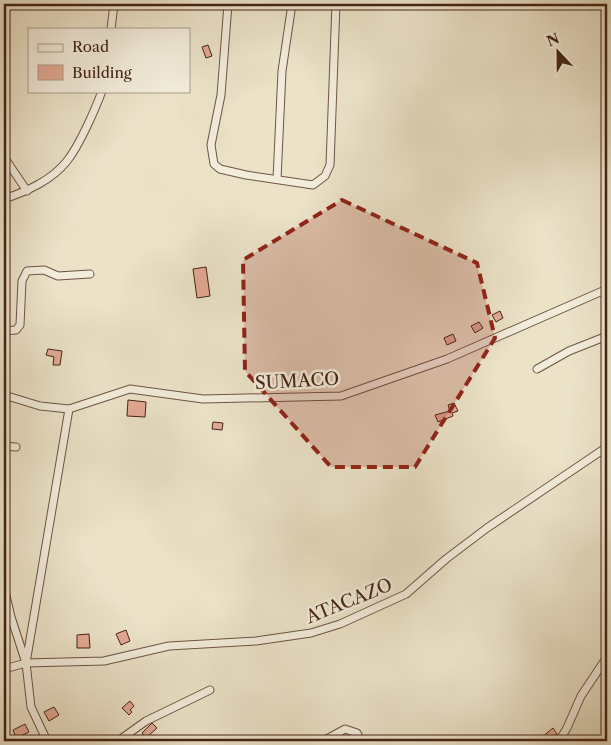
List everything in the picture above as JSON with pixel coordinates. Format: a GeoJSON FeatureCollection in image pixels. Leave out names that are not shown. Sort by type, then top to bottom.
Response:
{"type":"FeatureCollection","features":[{"type":"Feature","properties":{"kind":"street"},"geometry":{"type":"LineString","coordinates":[[111,28],[114,4]]}},
{"type":"Feature","properties":{"kind":"street"},"geometry":{"type":"LineString","coordinates":[[228,4],[221,95],[211,145],[214,164],[220,169],[313,185],[325,176],[330,165],[336,4]]}},
{"type":"Feature","properties":{"kind":"street"},"geometry":{"type":"LineString","coordinates":[[276,179],[282,71],[292,4]]}},
{"type":"Feature","properties":{"kind":"street"},"geometry":{"type":"LineString","coordinates":[[4,199],[27,191],[48,178],[67,161],[102,92]]}},
{"type":"Feature","properties":{"kind":"street"},"geometry":{"type":"LineString","coordinates":[[4,157],[27,191]]}},
{"type":"Feature","properties":{"kind":"street"},"geometry":{"type":"LineString","coordinates":[[4,331],[16,330],[20,325],[22,281],[25,272],[44,270],[58,276],[90,274]]}},
{"type":"Feature","properties":{"kind":"street","name":"SUMACO"},"geometry":{"type":"LineString","coordinates":[[4,396],[40,406],[70,408],[130,389],[202,399],[340,396],[447,359],[607,289]]}},
{"type":"Feature","properties":{"kind":"street"},"geometry":{"type":"LineString","coordinates":[[538,369],[570,351],[607,336]]}},
{"type":"Feature","properties":{"kind":"street"},"geometry":{"type":"LineString","coordinates":[[26,663],[70,408]]}},
{"type":"Feature","properties":{"kind":"street"},"geometry":{"type":"LineString","coordinates":[[4,446],[16,447]]}},
{"type":"Feature","properties":{"kind":"street","name":"ATACAZO"},"geometry":{"type":"LineString","coordinates":[[4,669],[26,663],[104,660],[169,646],[256,642],[311,634],[340,624],[406,594],[446,559],[487,528],[607,447]]}},
{"type":"Feature","properties":{"kind":"street"},"geometry":{"type":"LineString","coordinates":[[4,587],[11,617],[26,663],[31,707],[47,741]]}},
{"type":"Feature","properties":{"kind":"street"},"geometry":{"type":"LineString","coordinates":[[559,741],[581,696],[607,657]]}},
{"type":"Feature","properties":{"kind":"street"},"geometry":{"type":"LineString","coordinates":[[118,741],[146,720],[210,690]]}},
{"type":"Feature","properties":{"kind":"street"},"geometry":{"type":"LineString","coordinates":[[323,741],[345,729],[357,733],[361,741]]}},
{"type":"Feature","properties":{"kind":"highlighted area"},"geometry":{"type":"Polygon","coordinates":[[[342,200],[477,263],[495,338],[415,467],[331,467],[245,371],[243,260],[342,200]]]}},
{"type":"Feature","properties":{"kind":"building"},"geometry":{"type":"Polygon","coordinates":[[[208,45],[212,56],[206,58],[202,47],[208,45]]]}},
{"type":"Feature","properties":{"kind":"building"},"geometry":{"type":"Polygon","coordinates":[[[206,267],[210,296],[197,298],[193,269],[206,267]]]}},
{"type":"Feature","properties":{"kind":"building"},"geometry":{"type":"Polygon","coordinates":[[[500,311],[503,318],[496,322],[492,315],[500,311]]]}},
{"type":"Feature","properties":{"kind":"building"},"geometry":{"type":"Polygon","coordinates":[[[479,322],[483,328],[475,333],[471,326],[479,322]]]}},
{"type":"Feature","properties":{"kind":"building"},"geometry":{"type":"Polygon","coordinates":[[[453,334],[456,341],[447,345],[444,338],[453,334]]]}},
{"type":"Feature","properties":{"kind":"building"},"geometry":{"type":"Polygon","coordinates":[[[48,349],[62,351],[60,365],[53,365],[54,357],[46,355],[48,349]]]}},
{"type":"Feature","properties":{"kind":"building"},"geometry":{"type":"Polygon","coordinates":[[[128,400],[146,402],[145,417],[127,416],[128,400]]]}},
{"type":"Feature","properties":{"kind":"building"},"geometry":{"type":"Polygon","coordinates":[[[454,403],[458,411],[452,413],[453,416],[438,422],[435,415],[450,411],[448,405],[454,403]]]}},
{"type":"Feature","properties":{"kind":"building"},"geometry":{"type":"Polygon","coordinates":[[[213,422],[223,423],[222,430],[212,429],[213,422]]]}},
{"type":"Feature","properties":{"kind":"building"},"geometry":{"type":"Polygon","coordinates":[[[126,630],[130,641],[121,645],[116,634],[126,630]]]}},
{"type":"Feature","properties":{"kind":"building"},"geometry":{"type":"Polygon","coordinates":[[[89,634],[90,648],[77,648],[77,635],[89,634]]]}},
{"type":"Feature","properties":{"kind":"building"},"geometry":{"type":"Polygon","coordinates":[[[130,701],[134,706],[130,710],[132,712],[129,715],[122,708],[130,701]]]}},
{"type":"Feature","properties":{"kind":"building"},"geometry":{"type":"Polygon","coordinates":[[[54,707],[59,715],[49,721],[44,712],[54,707]]]}},
{"type":"Feature","properties":{"kind":"building"},"geometry":{"type":"Polygon","coordinates":[[[152,723],[157,728],[146,738],[142,733],[152,723]]]}},
{"type":"Feature","properties":{"kind":"building"},"geometry":{"type":"Polygon","coordinates":[[[25,724],[29,732],[16,738],[13,730],[25,724]]]}},
{"type":"Feature","properties":{"kind":"building"},"geometry":{"type":"Polygon","coordinates":[[[553,728],[557,734],[548,741],[543,741],[541,738],[553,728]]]}}]}
